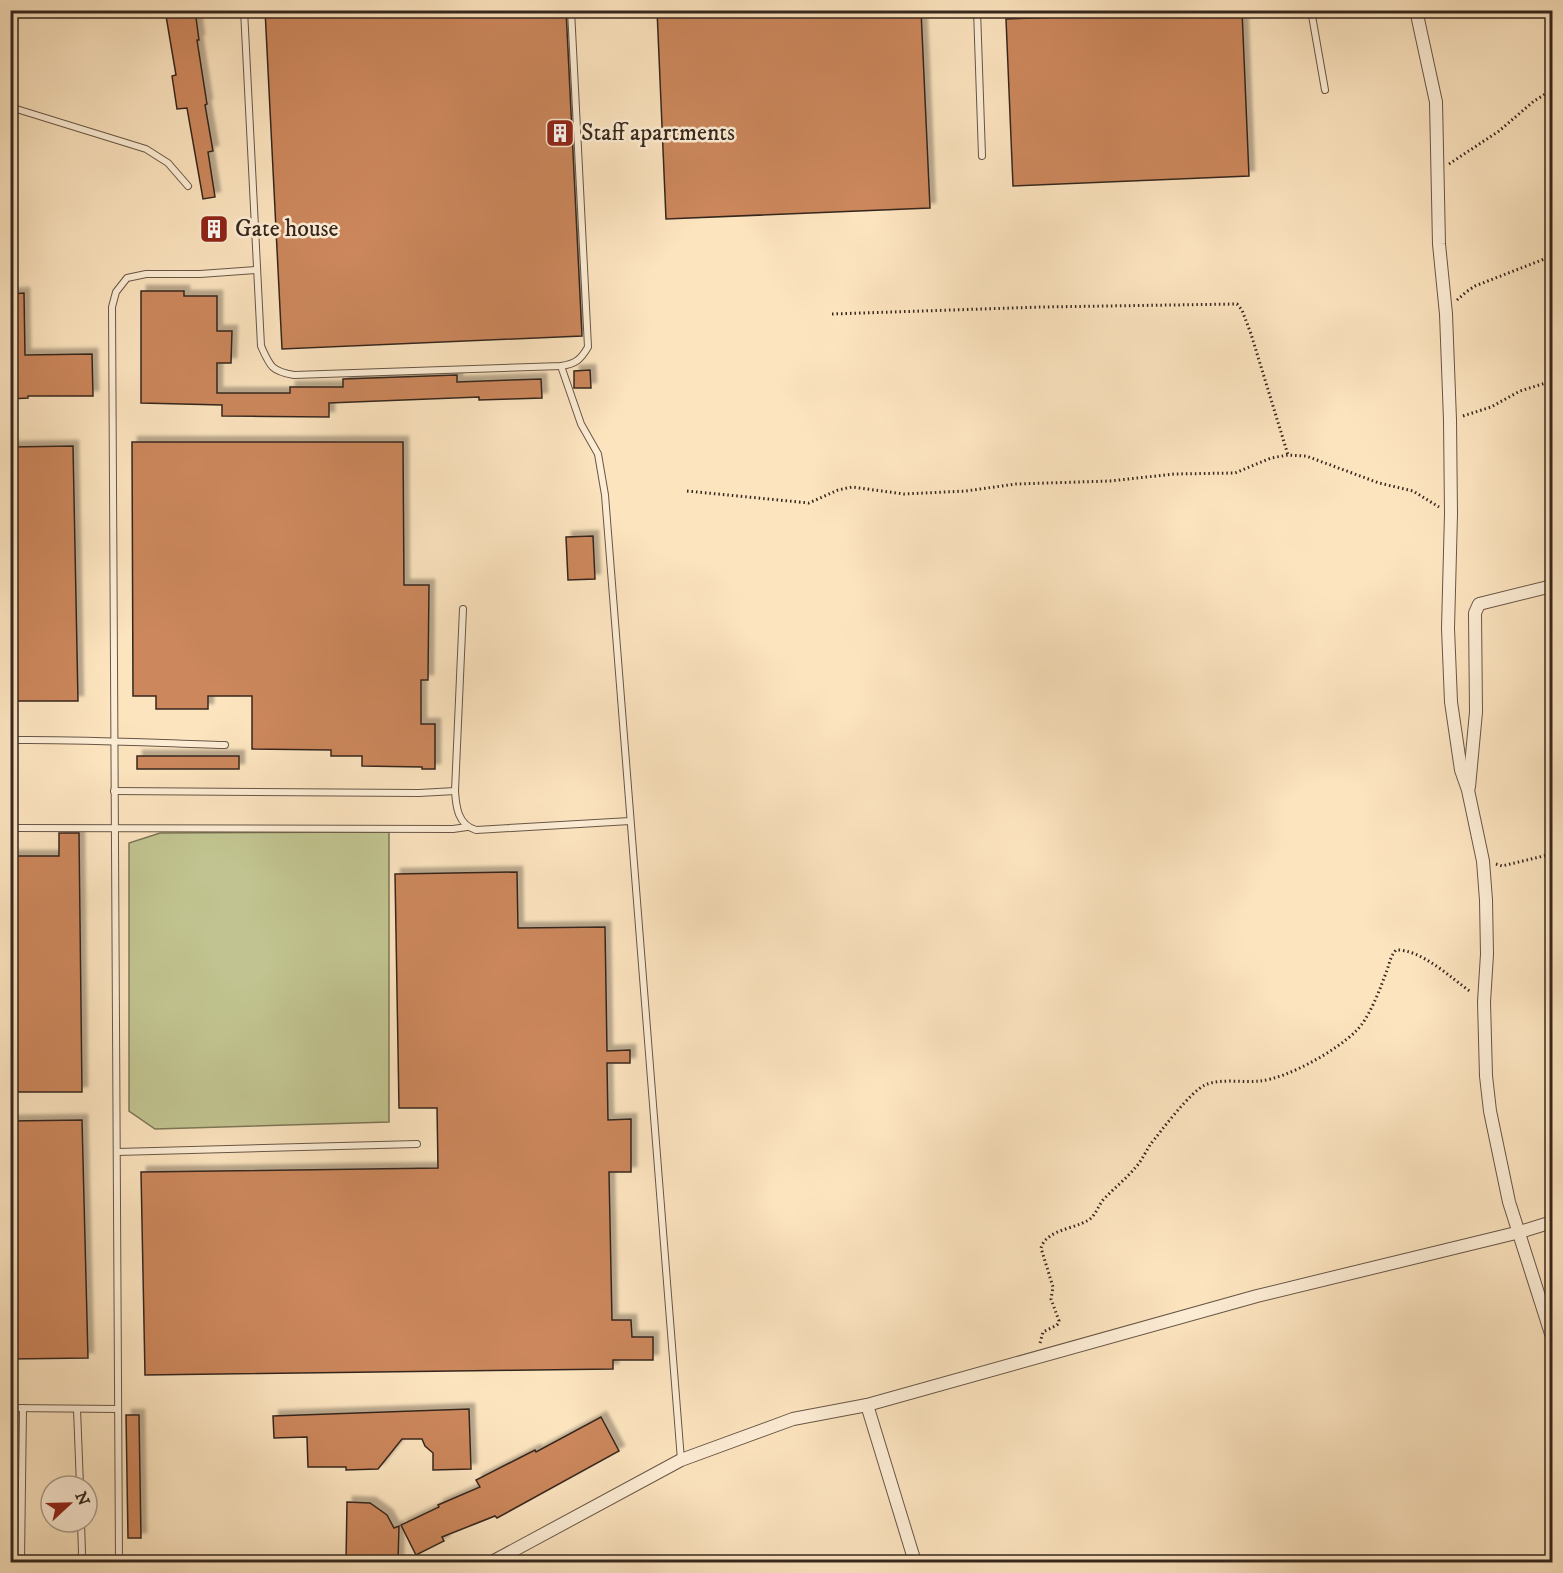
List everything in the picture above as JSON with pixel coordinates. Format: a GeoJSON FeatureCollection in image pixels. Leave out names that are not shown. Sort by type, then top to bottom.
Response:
{"type":"FeatureCollection","features":[{"type":"Feature","properties":{"kind":"street"},"geometry":{"type":"LineString","coordinates":[[1416,10],[1436,102],[1439,244],[1446,312],[1450,420],[1451,514],[1448,628],[1450,702],[1461,770],[1468,790],[1483,861],[1487,954],[1484,1002],[1486,1076],[1500,1165],[1552,1337]]}},
{"type":"Feature","properties":{"kind":"street"},"geometry":{"type":"LineString","coordinates":[[1468,790],[1476,712],[1475,613],[1477,606],[1552,586]]}},
{"type":"Feature","properties":{"kind":"street"},"geometry":{"type":"LineString","coordinates":[[492,1563],[681,1460],[794,1419],[867,1405],[1257,1296],[1520,1232],[1552,1222]]}},
{"type":"Feature","properties":{"kind":"street"},"geometry":{"type":"LineString","coordinates":[[867,1405],[915,1563]]}},
{"type":"Feature","properties":{"kind":"lane"},"geometry":{"type":"LineString","coordinates":[[244,10],[261,346],[268,361],[278,372],[294,375],[561,366],[574,364],[582,358],[588,347],[571,10]]}},
{"type":"Feature","properties":{"kind":"lane"},"geometry":{"type":"LineString","coordinates":[[977,10],[982,156]]}},
{"type":"Feature","properties":{"kind":"lane"},"geometry":{"type":"LineString","coordinates":[[1311,10],[1325,90]]}},
{"type":"Feature","properties":{"kind":"lane"},"geometry":{"type":"LineString","coordinates":[[10,107],[146,149],[168,163],[188,186]]}},
{"type":"Feature","properties":{"kind":"lane"},"geometry":{"type":"LineString","coordinates":[[119,1563],[112,307],[116,292],[127,278],[146,274],[200,274],[256,270]]}},
{"type":"Feature","properties":{"kind":"lane"},"geometry":{"type":"LineString","coordinates":[[561,366],[581,424],[598,454],[602,471],[681,1460]]}},
{"type":"Feature","properties":{"kind":"lane"},"geometry":{"type":"LineString","coordinates":[[463,609],[455,791],[456,807],[467,827]]}},
{"type":"Feature","properties":{"kind":"lane"},"geometry":{"type":"LineString","coordinates":[[10,740],[225,745]]}},
{"type":"Feature","properties":{"kind":"lane"},"geometry":{"type":"LineString","coordinates":[[114,791],[407,793],[455,791]]}},
{"type":"Feature","properties":{"kind":"lane"},"geometry":{"type":"LineString","coordinates":[[10,828],[453,829],[467,827],[476,830],[630,821]]}},
{"type":"Feature","properties":{"kind":"lane"},"geometry":{"type":"LineString","coordinates":[[117,1152],[417,1144]]}},
{"type":"Feature","properties":{"kind":"lane"},"geometry":{"type":"LineString","coordinates":[[10,1408],[118,1409]]}},
{"type":"Feature","properties":{"kind":"lane"},"geometry":{"type":"LineString","coordinates":[[23,1563],[21,1560],[24,1408]]}},
{"type":"Feature","properties":{"kind":"lane"},"geometry":{"type":"LineString","coordinates":[[77,1409],[80,1474]]}},
{"type":"Feature","properties":{"kind":"lane"},"geometry":{"type":"LineString","coordinates":[[80,1563],[81,1534]]}},
{"type":"Feature","properties":{"kind":"path"},"geometry":{"type":"LineString","coordinates":[[1436,173],[1499,131],[1534,101],[1552,90]]}},
{"type":"Feature","properties":{"kind":"path"},"geometry":{"type":"LineString","coordinates":[[1446,312],[1475,286],[1552,256]]}},
{"type":"Feature","properties":{"kind":"path"},"geometry":{"type":"LineString","coordinates":[[832,314],[1237,304],[1242,310],[1251,334],[1288,455]]}},
{"type":"Feature","properties":{"kind":"path"},"geometry":{"type":"LineString","coordinates":[[1450,420],[1491,407],[1520,392],[1552,381]]}},
{"type":"Feature","properties":{"kind":"path"},"geometry":{"type":"LineString","coordinates":[[687,491],[809,503],[838,490],[852,487],[904,494],[966,491],[1016,484],[1110,481],[1174,474],[1235,472],[1271,458],[1288,455],[1306,456],[1379,483],[1413,491],[1451,514]]}},
{"type":"Feature","properties":{"kind":"path"},"geometry":{"type":"LineString","coordinates":[[1483,861],[1502,866],[1552,854]]}},
{"type":"Feature","properties":{"kind":"path"},"geometry":{"type":"LineString","coordinates":[[1039,1357],[1042,1334],[1059,1321],[1051,1299],[1053,1287],[1042,1252],[1042,1244],[1061,1231],[1092,1218],[1101,1202],[1136,1168],[1156,1138],[1198,1090],[1206,1084],[1261,1081],[1290,1072],[1330,1050],[1357,1031],[1381,984],[1390,956],[1396,950],[1416,954],[1484,1002]]}},
{"type":"Feature","properties":{"kind":"green space"},"geometry":{"type":"Polygon","coordinates":[[[389,832],[389,1122],[155,1129],[129,1111],[129,843],[160,833],[389,832]]]}},
{"type":"Feature","properties":{"kind":"building"},"geometry":{"type":"Polygon","coordinates":[[[165,10],[195,10],[199,40],[197,40],[207,104],[205,105],[213,151],[208,152],[215,197],[203,199],[187,108],[177,109],[172,76],[176,75],[165,10]]]}},
{"type":"Feature","properties":{"kind":"building"},"geometry":{"type":"Polygon","coordinates":[[[265,10],[566,10],[582,336],[282,349],[265,10]]]}},
{"type":"Feature","properties":{"kind":"building"},"geometry":{"type":"Polygon","coordinates":[[[657,10],[921,10],[930,208],[666,219],[657,10]]]}},
{"type":"Feature","properties":{"kind":"building"},"geometry":{"type":"Polygon","coordinates":[[[1242,10],[1249,176],[1013,186],[1006,19],[1242,10]]]}},
{"type":"Feature","properties":{"kind":"building"},"geometry":{"type":"Polygon","coordinates":[[[141,291],[184,291],[184,296],[217,296],[217,331],[232,331],[231,363],[217,363],[217,393],[290,393],[290,387],[343,387],[343,379],[457,375],[457,382],[541,379],[542,398],[479,400],[479,397],[329,403],[329,417],[222,416],[222,405],[141,403],[141,291]]]}},
{"type":"Feature","properties":{"kind":"building"},"geometry":{"type":"Polygon","coordinates":[[[24,293],[25,355],[92,354],[93,396],[28,396],[28,398],[10,399],[10,294],[24,293]]]}},
{"type":"Feature","properties":{"kind":"building"},"geometry":{"type":"Polygon","coordinates":[[[590,370],[591,388],[574,388],[574,371],[590,370]]]}},
{"type":"Feature","properties":{"kind":"building"},"geometry":{"type":"Polygon","coordinates":[[[132,442],[403,442],[404,585],[429,585],[428,680],[421,680],[421,724],[435,724],[435,769],[362,766],[362,756],[331,756],[331,750],[252,749],[252,696],[208,696],[208,709],[156,709],[156,696],[133,696],[132,442]]]}},
{"type":"Feature","properties":{"kind":"building"},"geometry":{"type":"Polygon","coordinates":[[[73,446],[78,701],[10,701],[10,447],[73,446]]]}},
{"type":"Feature","properties":{"kind":"building"},"geometry":{"type":"Polygon","coordinates":[[[593,536],[595,579],[568,580],[566,537],[593,536]]]}},
{"type":"Feature","properties":{"kind":"building"},"geometry":{"type":"Polygon","coordinates":[[[137,756],[239,756],[239,769],[137,769],[137,756]]]}},
{"type":"Feature","properties":{"kind":"building"},"geometry":{"type":"Polygon","coordinates":[[[59,833],[79,833],[82,1092],[10,1092],[10,856],[59,856],[59,833]]]}},
{"type":"Feature","properties":{"kind":"building"},"geometry":{"type":"Polygon","coordinates":[[[517,872],[518,928],[605,927],[607,1051],[630,1050],[630,1063],[607,1063],[608,1120],[631,1119],[631,1172],[609,1172],[612,1320],[631,1320],[632,1337],[653,1337],[653,1360],[613,1360],[613,1369],[145,1375],[141,1172],[438,1168],[437,1108],[399,1108],[395,874],[517,872]]]}},
{"type":"Feature","properties":{"kind":"building"},"geometry":{"type":"Polygon","coordinates":[[[82,1120],[88,1358],[10,1359],[10,1121],[82,1120]]]}},
{"type":"Feature","properties":{"kind":"building"},"geometry":{"type":"Polygon","coordinates":[[[469,1409],[471,1469],[433,1470],[433,1453],[425,1446],[422,1439],[402,1439],[378,1469],[346,1470],[346,1467],[308,1467],[307,1437],[274,1438],[273,1416],[469,1409]]]}},
{"type":"Feature","properties":{"kind":"building"},"geometry":{"type":"Polygon","coordinates":[[[126,1415],[139,1415],[141,1538],[128,1538],[126,1415]]]}},
{"type":"Feature","properties":{"kind":"building"},"geometry":{"type":"Polygon","coordinates":[[[601,1417],[619,1451],[497,1518],[495,1516],[442,1537],[444,1541],[416,1555],[401,1525],[439,1507],[438,1505],[480,1487],[476,1480],[535,1450],[536,1452],[601,1417]]]}},
{"type":"Feature","properties":{"kind":"building"},"geometry":{"type":"Polygon","coordinates":[[[347,1502],[370,1503],[387,1515],[394,1528],[399,1526],[398,1562],[346,1561],[347,1502]]]}},
{"type":"Feature","properties":{"kind":"place","name":"Staff apartments"},"geometry":{"type":"Point","coordinates":[560,133]}},
{"type":"Feature","properties":{"kind":"place","name":"Gate house"},"geometry":{"type":"Point","coordinates":[214,229]}}]}
